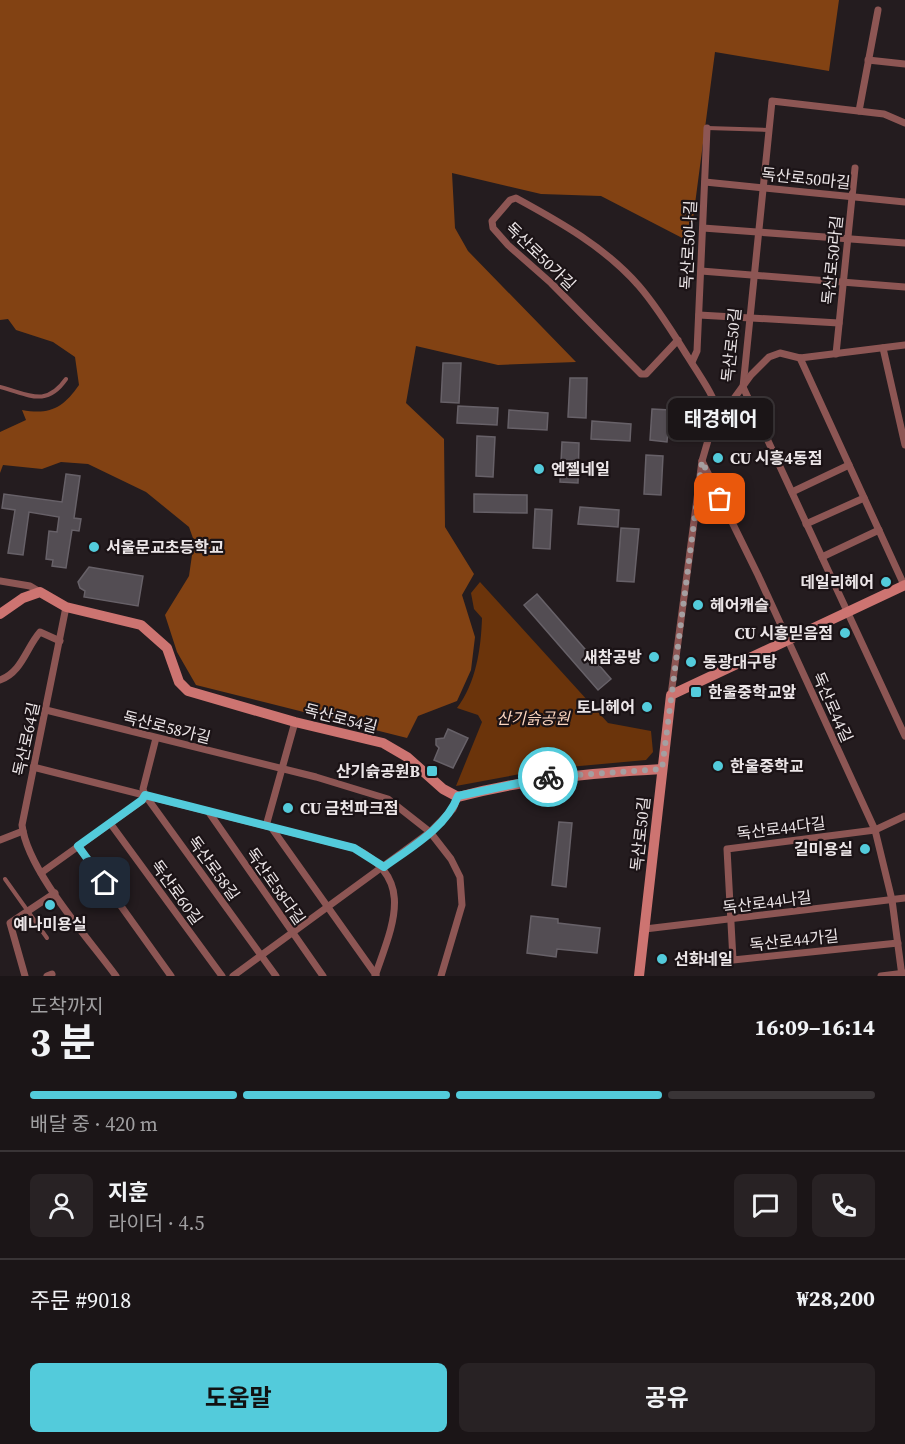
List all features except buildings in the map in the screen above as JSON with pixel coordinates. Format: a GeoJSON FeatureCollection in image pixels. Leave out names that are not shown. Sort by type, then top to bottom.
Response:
{"type":"FeatureCollection","features":[{"type":"Feature","properties":{"kind":"street"},"geometry":{"type":"LineString","coordinates":[[859,111],[878,10]]}},
{"type":"Feature","properties":{"kind":"street"},"geometry":{"type":"LineString","coordinates":[[868,60],[905,64]]}},
{"type":"Feature","properties":{"kind":"street","name":"독산로50길"},"geometry":{"type":"LineString","coordinates":[[639,976],[671,695],[702,461],[711,430],[743,387],[772,101],[884,114],[905,123]]}},
{"type":"Feature","properties":{"kind":"street","name":"독산로50나길"},"geometry":{"type":"LineString","coordinates":[[692,362],[697,351],[707,128]]}},
{"type":"Feature","properties":{"kind":"street","name":"독산로50라길"},"geometry":{"type":"LineString","coordinates":[[836,354],[855,168]]}},
{"type":"Feature","properties":{"kind":"street","name":"독산로50마길"},"geometry":{"type":"LineString","coordinates":[[705,182],[905,202]]}},
{"type":"Feature","properties":{"kind":"street","name":"독산로50가길"},"geometry":{"type":"LineString","coordinates":[[678,340],[646,374],[641,374],[551,283],[508,245],[493,228],[492,221],[510,200],[516,198],[558,221],[598,248],[638,284],[678,340],[714,395],[721,417]]}},
{"type":"Feature","properties":{"kind":"street"},"geometry":{"type":"LineString","coordinates":[[703,228],[905,243]]}},
{"type":"Feature","properties":{"kind":"street"},"geometry":{"type":"LineString","coordinates":[[700,271],[905,287]]}},
{"type":"Feature","properties":{"kind":"street"},"geometry":{"type":"LineString","coordinates":[[699,315],[839,323]]}},
{"type":"Feature","properties":{"kind":"street"},"geometry":{"type":"LineString","coordinates":[[905,345],[800,358],[780,353],[769,357],[743,387],[905,736]]}},
{"type":"Feature","properties":{"kind":"street"},"geometry":{"type":"LineString","coordinates":[[883,348],[902,414],[905,445]]}},
{"type":"Feature","properties":{"kind":"street"},"geometry":{"type":"LineString","coordinates":[[671,695],[904,585],[800,358]]}},
{"type":"Feature","properties":{"kind":"street","name":"독산로44길"},"geometry":{"type":"LineString","coordinates":[[702,461],[788,639],[875,830],[892,900],[903,974]]}},
{"type":"Feature","properties":{"kind":"street"},"geometry":{"type":"LineString","coordinates":[[792,492],[849,465]]}},
{"type":"Feature","properties":{"kind":"street"},"geometry":{"type":"LineString","coordinates":[[806,524],[864,498]]}},
{"type":"Feature","properties":{"kind":"street"},"geometry":{"type":"LineString","coordinates":[[822,557],[879,530]]}},
{"type":"Feature","properties":{"kind":"street","name":"독산로54길"},"geometry":{"type":"LineString","coordinates":[[0,581],[30,586],[66,607],[141,625],[167,648],[179,682],[188,691],[394,748],[443,789],[458,796]]}},
{"type":"Feature","properties":{"kind":"street"},"geometry":{"type":"LineString","coordinates":[[0,614],[22,598],[40,592]]}},
{"type":"Feature","properties":{"kind":"street","name":"독산로64길"},"geometry":{"type":"LineString","coordinates":[[23,831],[33,767],[66,607]]}},
{"type":"Feature","properties":{"kind":"street"},"geometry":{"type":"LineString","coordinates":[[0,680],[16,670],[31,642],[40,632],[60,641]]}},
{"type":"Feature","properties":{"kind":"street","name":"독산로58가길"},"geometry":{"type":"LineString","coordinates":[[46,711],[282,769],[388,799],[412,815],[430,832],[451,859],[460,877],[463,890],[458,923],[441,976]]}},
{"type":"Feature","properties":{"kind":"street"},"geometry":{"type":"LineString","coordinates":[[295,722],[268,826],[376,975]]}},
{"type":"Feature","properties":{"kind":"street"},"geometry":{"type":"LineString","coordinates":[[145,795],[143,789],[156,738]]}},
{"type":"Feature","properties":{"kind":"street"},"geometry":{"type":"LineString","coordinates":[[33,767],[354,848],[384,867],[395,896],[396,911],[376,975]]}},
{"type":"Feature","properties":{"kind":"street"},"geometry":{"type":"LineString","coordinates":[[233,976],[430,832],[453,809],[458,796],[559,776],[662,769]]}},
{"type":"Feature","properties":{"kind":"street"},"geometry":{"type":"LineString","coordinates":[[41,873],[142,800],[145,795]]}},
{"type":"Feature","properties":{"kind":"street","name":"독산로58길"},"geometry":{"type":"LineString","coordinates":[[145,795],[276,976]]}},
{"type":"Feature","properties":{"kind":"street","name":"독산로58다길"},"geometry":{"type":"LineString","coordinates":[[208,811],[323,976]]}},
{"type":"Feature","properties":{"kind":"street"},"geometry":{"type":"LineString","coordinates":[[875,830],[905,816]]}},
{"type":"Feature","properties":{"kind":"street","name":"독산로60길"},"geometry":{"type":"LineString","coordinates":[[110,823],[222,976]]}},
{"type":"Feature","properties":{"kind":"street","name":"독산로44다길"},"geometry":{"type":"LineString","coordinates":[[729,920],[727,849],[875,830]]}},
{"type":"Feature","properties":{"kind":"street"},"geometry":{"type":"LineString","coordinates":[[0,840],[23,831],[41,873],[116,976]]}},
{"type":"Feature","properties":{"kind":"street"},"geometry":{"type":"LineString","coordinates":[[78,846],[171,976]]}},
{"type":"Feature","properties":{"kind":"street"},"geometry":{"type":"LineString","coordinates":[[25,976],[10,923],[56,893]]}},
{"type":"Feature","properties":{"kind":"street","name":"독산로44나길"},"geometry":{"type":"LineString","coordinates":[[645,929],[905,898]]}},
{"type":"Feature","properties":{"kind":"street","name":"독산로44가길"},"geometry":{"type":"LineString","coordinates":[[729,920],[733,960],[898,943]]}},
{"type":"Feature","properties":{"kind":"street"},"geometry":{"type":"LineString","coordinates":[[881,976],[903,974]]}},
{"type":"Feature","properties":{"kind":"lane"},"geometry":{"type":"LineString","coordinates":[[707,128],[768,130]]}},
{"type":"Feature","properties":{"kind":"lane"},"geometry":{"type":"LineString","coordinates":[[0,387],[38,398],[57,391],[66,379]]}},
{"type":"Feature","properties":{"kind":"lane"},"geometry":{"type":"LineString","coordinates":[[5,879],[46,938]]}},
{"type":"Feature","properties":{"kind":"green space","name":"산기슭공원"},"geometry":{"type":"Polygon","coordinates":[[[480,582],[608,723],[651,731],[653,752],[646,760],[547,769],[456,786],[482,722],[478,715],[457,708],[469,688],[479,654],[482,618],[474,609],[471,593],[480,582]]]}},
{"type":"Feature","properties":{"kind":"shaded area"},"geometry":{"type":"Polygon","coordinates":[[[0,0],[839,0],[829,71],[715,52],[690,242],[601,196],[541,194],[452,173],[455,228],[468,251],[576,362],[498,365],[416,346],[406,403],[444,439],[445,527],[474,574],[462,595],[475,637],[471,670],[457,701],[418,716],[407,738],[196,685],[177,652],[165,615],[189,576],[194,541],[189,527],[146,492],[88,464],[61,462],[42,469],[3,465],[0,473],[0,432],[26,420],[22,410],[40,411],[55,408],[67,399],[79,385],[75,357],[53,342],[16,330],[8,319],[0,320],[0,0]]]}},
{"type":"Feature","properties":{"kind":"way so far"},"geometry":{"type":"LineString","coordinates":[[548,777],[662,769],[702,461],[720,499]]}},
{"type":"Feature","properties":{"kind":"place","name":"CU 시흥4동점"},"geometry":{"type":"Point","coordinates":[718,458]}},
{"type":"Feature","properties":{"kind":"place","name":"엔젤네일"},"geometry":{"type":"Point","coordinates":[539,469]}},
{"type":"Feature","properties":{"kind":"place","name":"태경헤어"},"geometry":{"type":"Point","coordinates":[720,499]}},
{"type":"Feature","properties":{"kind":"place","name":"서울문교초등학교"},"geometry":{"type":"Point","coordinates":[94,547]}},
{"type":"Feature","properties":{"kind":"place","name":"데일리헤어"},"geometry":{"type":"Point","coordinates":[886,582]}},
{"type":"Feature","properties":{"kind":"place","name":"헤어캐슬"},"geometry":{"type":"Point","coordinates":[698,605]}},
{"type":"Feature","properties":{"kind":"place","name":"CU 시흥믿음점"},"geometry":{"type":"Point","coordinates":[845,633]}},
{"type":"Feature","properties":{"kind":"place","name":"새참공방"},"geometry":{"type":"Point","coordinates":[654,657]}},
{"type":"Feature","properties":{"kind":"place","name":"동광대구탕"},"geometry":{"type":"Point","coordinates":[691,662]}},
{"type":"Feature","properties":{"kind":"place","name":"한울중학교앞"},"geometry":{"type":"Point","coordinates":[696,692]}},
{"type":"Feature","properties":{"kind":"place","name":"토니헤어"},"geometry":{"type":"Point","coordinates":[647,707]}},
{"type":"Feature","properties":{"kind":"place","name":"한울중학교"},"geometry":{"type":"Point","coordinates":[718,766]}},
{"type":"Feature","properties":{"kind":"place","name":"산기슭공원B"},"geometry":{"type":"Point","coordinates":[432,771]}},
{"type":"Feature","properties":{"kind":"place","name":"CU 금천파크점"},"geometry":{"type":"Point","coordinates":[288,808]}},
{"type":"Feature","properties":{"kind":"place","name":"길미용실"},"geometry":{"type":"Point","coordinates":[865,849]}},
{"type":"Feature","properties":{"kind":"place","name":"예나미용실"},"geometry":{"type":"Point","coordinates":[50,905]}},
{"type":"Feature","properties":{"kind":"place","name":"선화네일"},"geometry":{"type":"Point","coordinates":[662,959]}},
{"type":"Feature","properties":{"kind":"route"},"geometry":{"type":"LineString","coordinates":[[105,883],[78,846],[142,800],[145,795],[354,848],[366,853],[384,867],[430,832],[453,809],[458,796],[548,777]]}}]}
